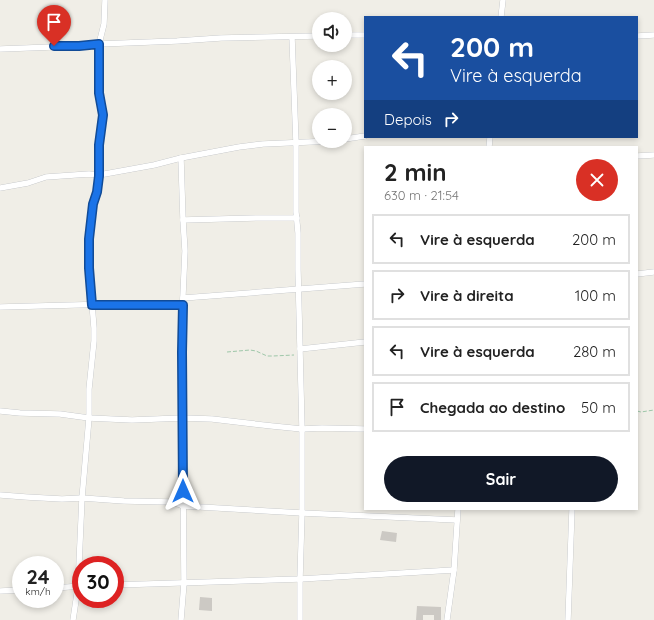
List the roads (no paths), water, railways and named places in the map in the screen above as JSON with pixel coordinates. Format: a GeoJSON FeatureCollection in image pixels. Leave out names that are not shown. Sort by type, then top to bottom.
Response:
{"type":"FeatureCollection","features":[{"type":"Feature","properties":{"kind":"street"},"geometry":{"type":"LineString","coordinates":[[81,556],[82,498],[89,418],[89,389],[94,341],[89,268],[89,239],[93,204],[97,192],[99,176],[99,145],[103,115],[99,93],[99,44],[104,24],[105,0]]}},
{"type":"Feature","properties":{"kind":"street"},"geometry":{"type":"LineString","coordinates":[[501,16],[503,0]]}},
{"type":"Feature","properties":{"kind":"street"},"geometry":{"type":"LineString","coordinates":[[352,35],[364,35]]}},
{"type":"Feature","properties":{"kind":"street"},"geometry":{"type":"LineString","coordinates":[[638,36],[654,35]]}},
{"type":"Feature","properties":{"kind":"street"},"geometry":{"type":"LineString","coordinates":[[0,49],[221,38],[312,36]]}},
{"type":"Feature","properties":{"kind":"street"},"geometry":{"type":"LineString","coordinates":[[292,37],[296,143],[302,429],[300,620]]}},
{"type":"Feature","properties":{"kind":"street"},"geometry":{"type":"LineString","coordinates":[[352,138],[364,136]]}},
{"type":"Feature","properties":{"kind":"street"},"geometry":{"type":"LineString","coordinates":[[0,188],[28,183],[46,176],[88,174],[99,176],[239,147],[263,144],[312,142]]}},
{"type":"Feature","properties":{"kind":"street"},"geometry":{"type":"LineString","coordinates":[[638,156],[654,155]]}},
{"type":"Feature","properties":{"kind":"street"},"geometry":{"type":"LineString","coordinates":[[181,158],[185,250],[182,352],[184,583],[182,620]]}},
{"type":"Feature","properties":{"kind":"street"},"geometry":{"type":"LineString","coordinates":[[183,220],[297,218]]}},
{"type":"Feature","properties":{"kind":"street"},"geometry":{"type":"LineString","coordinates":[[638,274],[654,272]]}},
{"type":"Feature","properties":{"kind":"street"},"geometry":{"type":"LineString","coordinates":[[183,298],[364,284]]}},
{"type":"Feature","properties":{"kind":"street"},"geometry":{"type":"LineString","coordinates":[[0,307],[183,305]]}},
{"type":"Feature","properties":{"kind":"street"},"geometry":{"type":"LineString","coordinates":[[300,352],[364,342]]}},
{"type":"Feature","properties":{"kind":"street"},"geometry":{"type":"LineString","coordinates":[[0,411],[132,420],[182,418],[212,419],[302,429],[364,429]]}},
{"type":"Feature","properties":{"kind":"street"},"geometry":{"type":"LineString","coordinates":[[0,495],[62,499],[82,498],[172,502],[183,506],[457,520]]}},
{"type":"Feature","properties":{"kind":"street"},"geometry":{"type":"LineString","coordinates":[[447,620],[454,570],[458,510]]}},
{"type":"Feature","properties":{"kind":"street"},"geometry":{"type":"LineString","coordinates":[[568,620],[572,510]]}},
{"type":"Feature","properties":{"kind":"street"},"geometry":{"type":"LineString","coordinates":[[124,585],[300,579],[454,570]]}},
{"type":"Feature","properties":{"kind":"street"},"geometry":{"type":"LineString","coordinates":[[0,591],[12,590]]}},
{"type":"Feature","properties":{"kind":"street"},"geometry":{"type":"LineString","coordinates":[[73,620],[76,608]]}}]}
